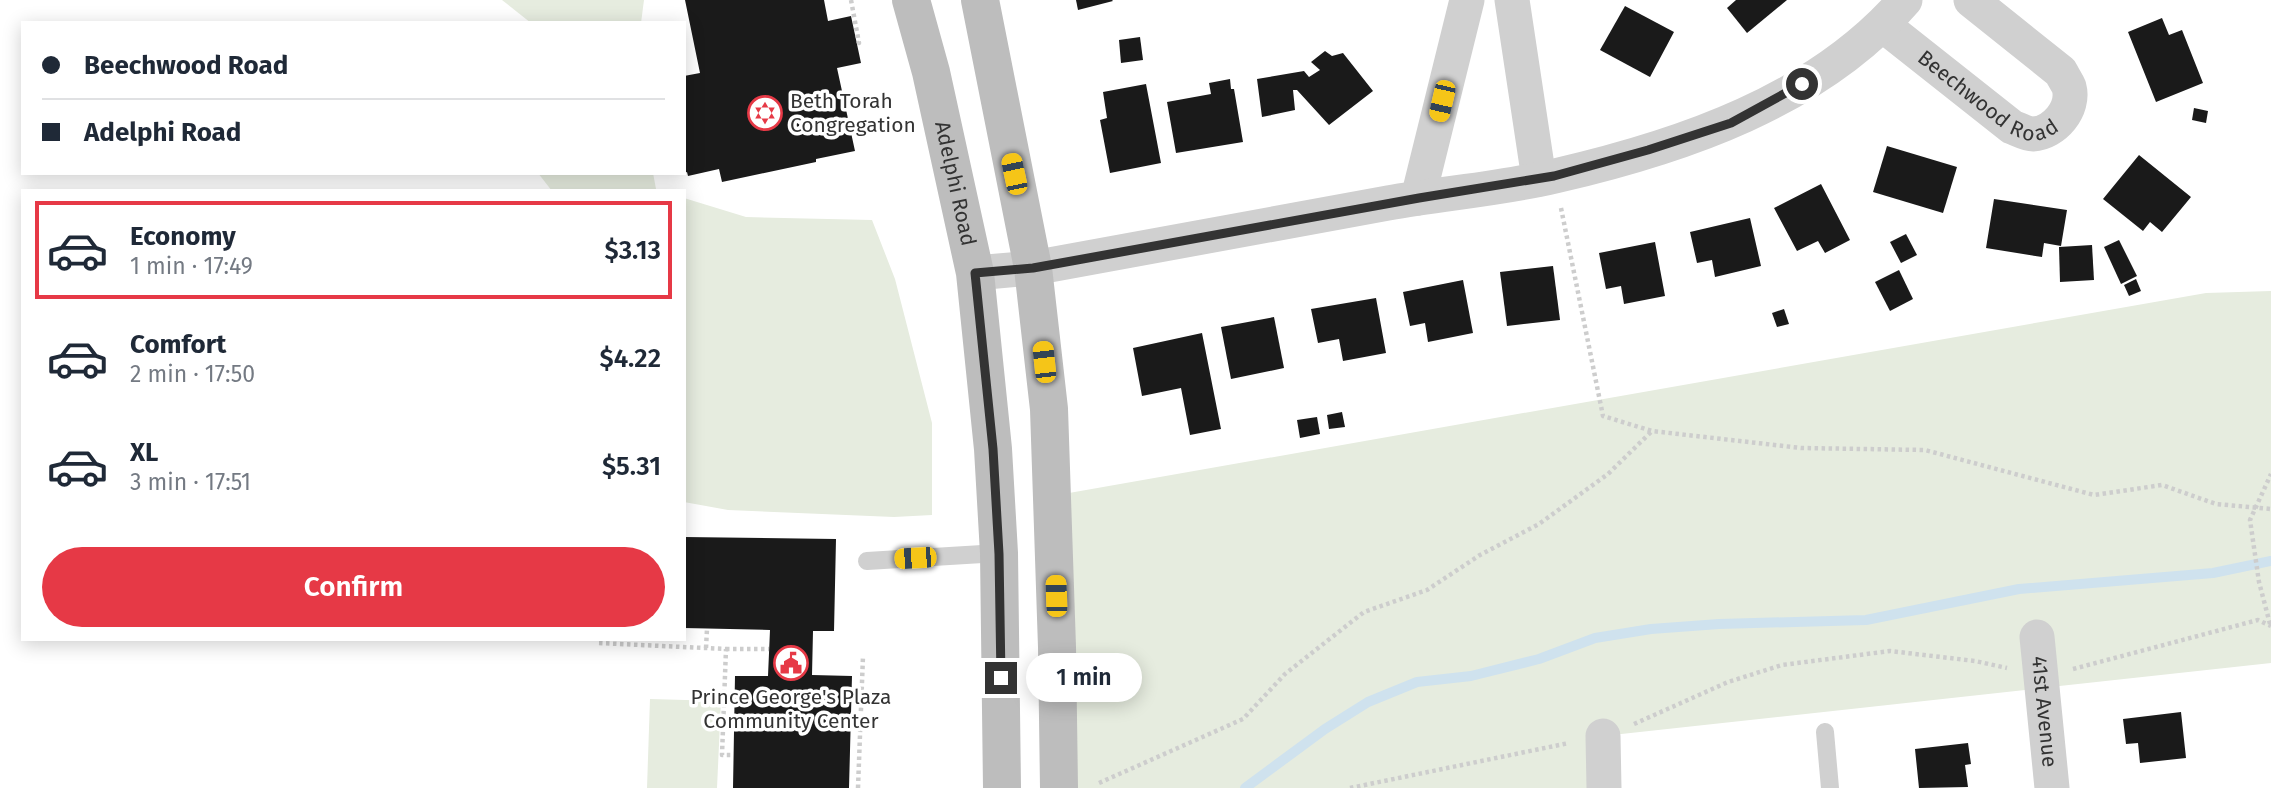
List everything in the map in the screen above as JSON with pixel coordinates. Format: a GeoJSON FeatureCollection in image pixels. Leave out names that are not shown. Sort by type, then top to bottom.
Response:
{"type":"FeatureCollection","features":[{"type":"Feature","properties":{"kind":"main road","name":"Adelphi Road"},"geometry":{"type":"LineString","coordinates":[[911,0],[931,72],[975,273],[993,449],[999,554],[1002,788]]}},
{"type":"Feature","properties":{"kind":"main road"},"geometry":{"type":"LineString","coordinates":[[980,0],[1033,268],[1049,409],[1059,788]]}},
{"type":"Feature","properties":{"kind":"street"},"geometry":{"type":"LineString","coordinates":[[1419,198],[1467,0]]}},
{"type":"Feature","properties":{"kind":"street"},"geometry":{"type":"LineString","coordinates":[[1512,0],[1539,179]]}},
{"type":"Feature","properties":{"kind":"street","name":"Beechwood Road"},"geometry":{"type":"LineString","coordinates":[[975,273],[1033,268],[1539,179],[1648,150],[1731,123],[1802,84],[1845,55],[1894,12],[2012,127],[2030,134],[2047,131],[2058,122],[2068,107],[2069,88],[2061,72],[1971,0]]}},
{"type":"Feature","properties":{"kind":"street","name":"41st Avenue"},"geometry":{"type":"LineString","coordinates":[[2037,637],[2052,788]]}},
{"type":"Feature","properties":{"kind":"street"},"geometry":{"type":"LineString","coordinates":[[1603,736],[1604,788]]}},
{"type":"Feature","properties":{"kind":"lane"},"geometry":{"type":"LineString","coordinates":[[867,561],[999,554]]}},
{"type":"Feature","properties":{"kind":"lane"},"geometry":{"type":"LineString","coordinates":[[1825,732],[1830,788]]}},
{"type":"Feature","properties":{"kind":"path"},"geometry":{"type":"LineString","coordinates":[[851,0],[859,43],[856,44]]}},
{"type":"Feature","properties":{"kind":"path"},"geometry":{"type":"LineString","coordinates":[[1561,207],[1603,415],[1652,431],[1801,448],[1925,450],[2094,495],[2162,485],[2216,504],[2271,509]]}},
{"type":"Feature","properties":{"kind":"path"},"geometry":{"type":"LineString","coordinates":[[1099,783],[1243,719],[1285,674],[1364,612],[1427,590],[1480,555],[1539,524],[1608,474],[1652,431]]}},
{"type":"Feature","properties":{"kind":"path"},"geometry":{"type":"LineString","coordinates":[[2270,626],[2259,582],[2250,520],[2254,506],[2271,474]]}},
{"type":"Feature","properties":{"kind":"path"},"geometry":{"type":"LineString","coordinates":[[1350,788],[1603,736],[1728,682],[1782,665],[1891,651],[1975,661],[2041,676],[2119,659],[2259,621],[2270,626]]}},
{"type":"Feature","properties":{"kind":"path"},"geometry":{"type":"LineString","coordinates":[[706,648],[707,628]]}},
{"type":"Feature","properties":{"kind":"path"},"geometry":{"type":"LineString","coordinates":[[599,643],[769,649]]}},
{"type":"Feature","properties":{"kind":"path"},"geometry":{"type":"LineString","coordinates":[[726,649],[722,755],[733,755]]}},
{"type":"Feature","properties":{"kind":"path"},"geometry":{"type":"LineString","coordinates":[[858,788],[863,656]]}},
{"type":"Feature","properties":{"kind":"shaded area"},"geometry":{"type":"Polygon","coordinates":[[[502,0],[644,0],[641,21],[528,21],[502,0]]]}},
{"type":"Feature","properties":{"kind":"shaded area"},"geometry":{"type":"Polygon","coordinates":[[[540,175],[653,175],[656,189],[550,189],[540,175]]]}},
{"type":"Feature","properties":{"kind":"shaded area"},"geometry":{"type":"Polygon","coordinates":[[[686,199],[746,217],[872,220],[895,279],[932,423],[932,515],[894,517],[728,510],[686,502],[686,199]]]}},
{"type":"Feature","properties":{"kind":"shaded area"},"geometry":{"type":"Polygon","coordinates":[[[2271,291],[2271,663],[1603,736],[1603,788],[1059,788],[1052,496],[2206,293],[2271,291]]]}},
{"type":"Feature","properties":{"kind":"shaded area"},"geometry":{"type":"Polygon","coordinates":[[[650,699],[721,701],[717,788],[647,788],[650,699]]]}},
{"type":"Feature","properties":{"kind":"building","name":"Beth Torah Congregation"},"geometry":{"type":"Polygon","coordinates":[[[685,0],[824,0],[828,21],[851,16],[861,63],[837,68],[855,151],[722,182],[719,169],[688,176],[686,76],[700,73],[685,0]]]}},
{"type":"Feature","properties":{"kind":"building"},"geometry":{"type":"Polygon","coordinates":[[[1076,0],[1112,0],[1113,1],[1078,10],[1076,0]]]}},
{"type":"Feature","properties":{"kind":"building"},"geometry":{"type":"Polygon","coordinates":[[[1736,0],[1787,0],[1747,33],[1727,8],[1736,0]]]}},
{"type":"Feature","properties":{"kind":"building"},"geometry":{"type":"Polygon","coordinates":[[[1625,6],[1674,32],[1650,77],[1600,50],[1625,6]]]}},
{"type":"Feature","properties":{"kind":"building"},"geometry":{"type":"Polygon","coordinates":[[[2162,18],[2169,35],[2182,30],[2203,83],[2156,102],[2128,32],[2162,18]]]}},
{"type":"Feature","properties":{"kind":"building"},"geometry":{"type":"Polygon","coordinates":[[[1140,37],[1143,60],[1121,63],[1119,40],[1140,37]]]}},
{"type":"Feature","properties":{"kind":"building"},"geometry":{"type":"Polygon","coordinates":[[[1325,51],[1332,56],[1343,53],[1373,91],[1329,125],[1297,90],[1293,90],[1295,110],[1262,117],[1257,79],[1304,71],[1309,77],[1320,70],[1311,62],[1325,51]]]}},
{"type":"Feature","properties":{"kind":"building"},"geometry":{"type":"Polygon","coordinates":[[[1230,79],[1243,142],[1176,153],[1167,102],[1211,94],[1209,83],[1230,79]]]}},
{"type":"Feature","properties":{"kind":"building"},"geometry":{"type":"Polygon","coordinates":[[[1146,84],[1161,163],[1110,173],[1100,120],[1107,118],[1103,92],[1146,84]]]}},
{"type":"Feature","properties":{"kind":"building"},"geometry":{"type":"Polygon","coordinates":[[[2194,108],[2208,111],[2206,123],[2192,120],[2194,108]]]}},
{"type":"Feature","properties":{"kind":"building"},"geometry":{"type":"Polygon","coordinates":[[[1887,146],[1957,167],[1943,213],[1873,192],[1887,146]]]}},
{"type":"Feature","properties":{"kind":"building"},"geometry":{"type":"Polygon","coordinates":[[[2139,155],[2191,197],[2162,232],[2150,222],[2143,231],[2103,199],[2139,155]]]}},
{"type":"Feature","properties":{"kind":"building"},"geometry":{"type":"Polygon","coordinates":[[[1821,184],[1850,240],[1825,253],[1818,241],[1797,251],[1774,208],[1821,184]]]}},
{"type":"Feature","properties":{"kind":"building"},"geometry":{"type":"Polygon","coordinates":[[[1994,199],[2067,210],[2061,246],[2044,243],[2042,257],[1986,248],[1994,199]]]}},
{"type":"Feature","properties":{"kind":"building"},"geometry":{"type":"Polygon","coordinates":[[[1750,218],[1761,266],[1715,277],[1712,260],[1697,263],[1690,232],[1750,218]]]}},
{"type":"Feature","properties":{"kind":"building"},"geometry":{"type":"Polygon","coordinates":[[[1906,234],[1917,255],[1901,263],[1890,242],[1906,234]]]}},
{"type":"Feature","properties":{"kind":"building"},"geometry":{"type":"Polygon","coordinates":[[[2119,240],[2137,276],[2121,284],[2104,247],[2119,240]]]}},
{"type":"Feature","properties":{"kind":"building"},"geometry":{"type":"Polygon","coordinates":[[[1655,242],[1665,296],[1624,304],[1621,286],[1606,289],[1599,253],[1655,242]]]}},
{"type":"Feature","properties":{"kind":"building"},"geometry":{"type":"Polygon","coordinates":[[[2092,245],[2094,280],[2060,282],[2059,247],[2092,245]]]}},
{"type":"Feature","properties":{"kind":"building"},"geometry":{"type":"Polygon","coordinates":[[[1553,266],[1560,320],[1507,326],[1500,272],[1553,266]]]}},
{"type":"Feature","properties":{"kind":"building"},"geometry":{"type":"Polygon","coordinates":[[[1899,270],[1913,299],[1890,311],[1875,282],[1899,270]]]}},
{"type":"Feature","properties":{"kind":"building"},"geometry":{"type":"Polygon","coordinates":[[[2136,279],[2141,291],[2129,296],[2124,285],[2136,279]]]}},
{"type":"Feature","properties":{"kind":"building"},"geometry":{"type":"Polygon","coordinates":[[[1463,280],[1473,333],[1428,342],[1425,323],[1410,326],[1403,292],[1463,280]]]}},
{"type":"Feature","properties":{"kind":"building"},"geometry":{"type":"Polygon","coordinates":[[[1376,298],[1386,353],[1343,361],[1339,339],[1318,343],[1311,309],[1376,298]]]}},
{"type":"Feature","properties":{"kind":"building"},"geometry":{"type":"Polygon","coordinates":[[[1784,309],[1789,324],[1777,327],[1772,313],[1784,309]]]}},
{"type":"Feature","properties":{"kind":"building"},"geometry":{"type":"Polygon","coordinates":[[[1274,317],[1284,368],[1231,379],[1221,327],[1274,317]]]}},
{"type":"Feature","properties":{"kind":"building"},"geometry":{"type":"Polygon","coordinates":[[[1202,333],[1221,429],[1190,435],[1181,388],[1142,396],[1133,348],[1202,333]]]}},
{"type":"Feature","properties":{"kind":"building"},"geometry":{"type":"Polygon","coordinates":[[[1342,412],[1345,427],[1329,429],[1327,415],[1342,412]]]}},
{"type":"Feature","properties":{"kind":"building"},"geometry":{"type":"Polygon","coordinates":[[[1317,417],[1320,434],[1300,438],[1297,420],[1317,417]]]}},
{"type":"Feature","properties":{"kind":"building","name":"Prince George's Plaza Community Center"},"geometry":{"type":"Polygon","coordinates":[[[686,537],[836,539],[834,631],[813,631],[812,675],[852,676],[849,788],[733,788],[735,676],[768,676],[770,630],[686,628],[686,537]]]}},
{"type":"Feature","properties":{"kind":"building"},"geometry":{"type":"Polygon","coordinates":[[[2181,712],[2186,758],[2140,763],[2138,743],[2126,744],[2123,719],[2181,712]]]}},
{"type":"Feature","properties":{"kind":"building"},"geometry":{"type":"Polygon","coordinates":[[[1968,743],[1971,764],[1965,765],[1968,787],[1919,788],[1915,749],[1968,743]]]}},
{"type":"Feature","properties":{"kind":"waterway"},"geometry":{"type":"LineString","coordinates":[[1245,788],[1325,729],[1368,702],[1417,682],[1471,676],[1539,659],[1595,638],[1651,629],[1719,624],[1866,620],[2019,589],[2213,573],[2271,561]]}},
{"type":"Feature","properties":{"kind":"place","name":"Beth Torah Congregation"},"geometry":{"type":"Point","coordinates":[765,113]}},
{"type":"Feature","properties":{"kind":"place","name":"Prince George's Plaza Community Center"},"geometry":{"type":"Point","coordinates":[791,663]}},
{"type":"Feature","properties":{"kind":"route"},"geometry":{"type":"LineString","coordinates":[[1001,678],[999,554],[993,449],[975,273],[1033,268],[1554,176],[1731,123],[1802,84]]}}]}
